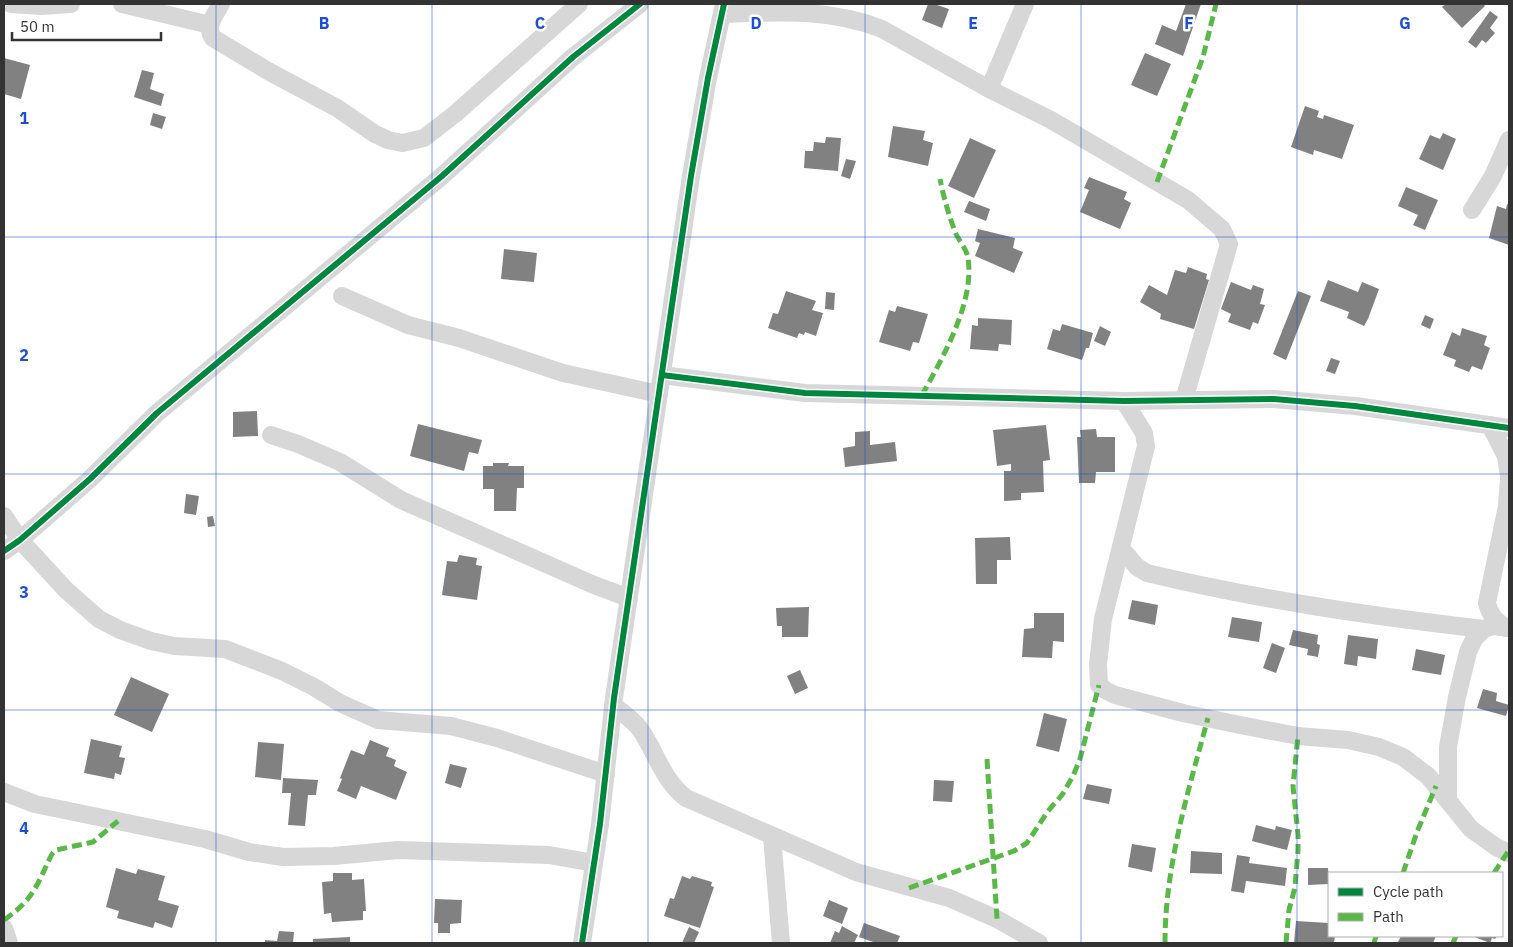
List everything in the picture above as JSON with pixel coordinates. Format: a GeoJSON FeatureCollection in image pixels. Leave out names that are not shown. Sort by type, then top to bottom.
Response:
{"type":"FeatureCollection","features":[{"type":"Feature","properties":{"kind":"street"},"geometry":{"type":"LineString","coordinates":[[11,4],[40,6],[71,4]]}},
{"type":"Feature","properties":{"kind":"street"},"geometry":{"type":"LineString","coordinates":[[122,4],[210,25]]}},
{"type":"Feature","properties":{"kind":"street"},"geometry":{"type":"LineString","coordinates":[[220,4],[210,25],[210,33],[213,38],[268,72],[337,108],[375,134],[388,140],[402,143],[424,138],[455,114],[579,4]]}},
{"type":"Feature","properties":{"kind":"street"},"geometry":{"type":"LineString","coordinates":[[4,551],[20,540],[90,479],[157,413],[442,176],[573,57],[640,4]]}},
{"type":"Feature","properties":{"kind":"street"},"geometry":{"type":"LineString","coordinates":[[989,88],[1025,4]]}},
{"type":"Feature","properties":{"kind":"street"},"geometry":{"type":"LineString","coordinates":[[582,943],[606,774],[613,705],[691,176],[708,78],[723,9],[793,11],[841,16],[864,22],[1051,120],[1188,200],[1222,230],[1229,244],[1184,400]]}},
{"type":"Feature","properties":{"kind":"street"},"geometry":{"type":"LineString","coordinates":[[1472,210],[1493,176],[1509,140]]}},
{"type":"Feature","properties":{"kind":"street"},"geometry":{"type":"LineString","coordinates":[[342,296],[408,325],[458,338],[563,373],[660,394]]}},
{"type":"Feature","properties":{"kind":"street"},"geometry":{"type":"LineString","coordinates":[[662,375],[805,393],[1124,401],[1274,399],[1355,406],[1509,428]]}},
{"type":"Feature","properties":{"kind":"street"},"geometry":{"type":"LineString","coordinates":[[1124,401],[1144,433],[1146,446],[1103,619],[1099,684],[1105,690],[1135,702],[1298,736],[1348,740],[1379,747],[1403,757],[1428,776],[1471,829],[1496,847],[1509,852]]}},
{"type":"Feature","properties":{"kind":"street"},"geometry":{"type":"LineString","coordinates":[[1490,425],[1506,456],[1509,477],[1507,506],[1487,603],[1489,612],[1494,620],[1508,628]]}},
{"type":"Feature","properties":{"kind":"street"},"geometry":{"type":"LineString","coordinates":[[271,435],[340,462],[401,500],[594,585],[629,598]]}},
{"type":"Feature","properties":{"kind":"street"},"geometry":{"type":"LineString","coordinates":[[4,516],[20,540],[66,590],[99,619],[120,630],[151,641],[174,646],[225,649],[282,671],[340,703],[378,720],[451,726],[497,738],[606,774]]}},
{"type":"Feature","properties":{"kind":"street"},"geometry":{"type":"LineString","coordinates":[[1121,548],[1137,567],[1147,573],[1214,589],[1383,618],[1484,629],[1493,626],[1508,628]]}},
{"type":"Feature","properties":{"kind":"street"},"geometry":{"type":"LineString","coordinates":[[1448,799],[1448,747],[1457,697],[1468,652],[1474,639],[1484,629]]}},
{"type":"Feature","properties":{"kind":"street"},"geometry":{"type":"LineString","coordinates":[[613,705],[639,728],[676,791],[686,798],[856,872],[949,898],[997,919],[1039,943]]}},
{"type":"Feature","properties":{"kind":"street"},"geometry":{"type":"LineString","coordinates":[[4,792],[34,804],[206,839],[249,852],[282,857],[334,856],[407,850],[549,855],[594,863]]}},
{"type":"Feature","properties":{"kind":"street"},"geometry":{"type":"LineString","coordinates":[[772,836],[781,943]]}},
{"type":"Feature","properties":{"kind":"street"},"geometry":{"type":"LineString","coordinates":[[4,928],[9,943]]}},
{"type":"Feature","properties":{"kind":"building"},"geometry":{"type":"Polygon","coordinates":[[[928,4],[949,9],[942,28],[922,20],[928,4]]]}},
{"type":"Feature","properties":{"kind":"building"},"geometry":{"type":"Polygon","coordinates":[[[1186,4],[1201,4],[1183,56],[1155,44],[1162,25],[1176,31],[1186,4]]]}},
{"type":"Feature","properties":{"kind":"building"},"geometry":{"type":"Polygon","coordinates":[[[1446,4],[1483,4],[1485,6],[1462,28],[1442,7],[1446,4]]]}},
{"type":"Feature","properties":{"kind":"building"},"geometry":{"type":"Polygon","coordinates":[[[1490,11],[1498,17],[1490,28],[1495,33],[1486,43],[1482,40],[1476,48],[1468,42],[1490,11]]]}},
{"type":"Feature","properties":{"kind":"building"},"geometry":{"type":"Polygon","coordinates":[[[1145,53],[1171,64],[1157,96],[1131,85],[1145,53]]]}},
{"type":"Feature","properties":{"kind":"building"},"geometry":{"type":"Polygon","coordinates":[[[4,58],[30,65],[21,99],[4,94],[4,58]]]}},
{"type":"Feature","properties":{"kind":"building"},"geometry":{"type":"Polygon","coordinates":[[[142,70],[154,73],[150,89],[164,94],[161,106],[134,97],[142,70]]]}},
{"type":"Feature","properties":{"kind":"building"},"geometry":{"type":"Polygon","coordinates":[[[1305,106],[1319,111],[1317,117],[1323,119],[1324,115],[1354,125],[1342,159],[1314,150],[1313,155],[1291,147],[1305,106]]]}},
{"type":"Feature","properties":{"kind":"building"},"geometry":{"type":"Polygon","coordinates":[[[153,113],[166,117],[162,129],[150,125],[153,113]]]}},
{"type":"Feature","properties":{"kind":"building"},"geometry":{"type":"Polygon","coordinates":[[[893,126],[925,131],[923,140],[933,143],[928,166],[888,157],[893,126]]]}},
{"type":"Feature","properties":{"kind":"building"},"geometry":{"type":"Polygon","coordinates":[[[1443,133],[1456,139],[1443,170],[1419,159],[1430,135],[1440,139],[1443,133]]]}},
{"type":"Feature","properties":{"kind":"building"},"geometry":{"type":"Polygon","coordinates":[[[826,137],[841,138],[838,171],[804,168],[805,151],[813,151],[814,142],[825,143],[826,137]]]}},
{"type":"Feature","properties":{"kind":"building"},"geometry":{"type":"Polygon","coordinates":[[[970,138],[996,150],[974,198],[948,186],[970,138]]]}},
{"type":"Feature","properties":{"kind":"building"},"geometry":{"type":"Polygon","coordinates":[[[846,159],[856,161],[850,179],[841,176],[846,159]]]}},
{"type":"Feature","properties":{"kind":"building"},"geometry":{"type":"Polygon","coordinates":[[[1089,177],[1127,192],[1124,199],[1131,203],[1120,229],[1080,212],[1089,190],[1084,188],[1089,177]]]}},
{"type":"Feature","properties":{"kind":"building"},"geometry":{"type":"Polygon","coordinates":[[[1406,187],[1438,200],[1425,230],[1413,225],[1418,215],[1398,206],[1406,187]]]}},
{"type":"Feature","properties":{"kind":"building"},"geometry":{"type":"Polygon","coordinates":[[[969,201],[990,209],[986,221],[964,212],[969,201]]]}},
{"type":"Feature","properties":{"kind":"building"},"geometry":{"type":"Polygon","coordinates":[[[1507,204],[1509,205],[1509,245],[1489,238],[1497,206],[1506,209],[1507,204]]]}},
{"type":"Feature","properties":{"kind":"building"},"geometry":{"type":"Polygon","coordinates":[[[978,229],[1015,238],[1013,248],[1023,252],[1014,273],[975,256],[980,243],[975,241],[978,229]]]}},
{"type":"Feature","properties":{"kind":"building"},"geometry":{"type":"Polygon","coordinates":[[[504,249],[537,253],[534,282],[501,279],[504,249]]]}},
{"type":"Feature","properties":{"kind":"building"},"geometry":{"type":"Polygon","coordinates":[[[1188,267],[1207,274],[1206,279],[1209,280],[1194,329],[1160,319],[1161,314],[1140,302],[1149,285],[1167,295],[1175,270],[1186,273],[1188,267]]]}},
{"type":"Feature","properties":{"kind":"building"},"geometry":{"type":"Polygon","coordinates":[[[1328,280],[1358,292],[1362,282],[1379,289],[1364,326],[1347,318],[1349,312],[1320,301],[1328,280]]]}},
{"type":"Feature","properties":{"kind":"building"},"geometry":{"type":"Polygon","coordinates":[[[1231,282],[1251,290],[1253,285],[1264,289],[1260,304],[1265,305],[1258,324],[1253,322],[1250,330],[1228,322],[1231,314],[1221,309],[1231,282]]]}},
{"type":"Feature","properties":{"kind":"building"},"geometry":{"type":"Polygon","coordinates":[[[786,291],[816,301],[812,310],[823,313],[816,336],[805,332],[804,335],[799,333],[797,338],[768,328],[773,313],[778,314],[786,291]]]}},
{"type":"Feature","properties":{"kind":"building"},"geometry":{"type":"Polygon","coordinates":[[[1298,291],[1311,296],[1286,360],[1273,354],[1298,291]]]}},
{"type":"Feature","properties":{"kind":"building"},"geometry":{"type":"Polygon","coordinates":[[[826,292],[835,293],[834,310],[825,309],[826,292]]]}},
{"type":"Feature","properties":{"kind":"building"},"geometry":{"type":"Polygon","coordinates":[[[897,306],[928,314],[919,343],[913,342],[910,351],[879,342],[889,310],[895,312],[897,306]]]}},
{"type":"Feature","properties":{"kind":"building"},"geometry":{"type":"Polygon","coordinates":[[[1425,315],[1434,319],[1430,329],[1421,325],[1425,315]]]}},
{"type":"Feature","properties":{"kind":"building"},"geometry":{"type":"Polygon","coordinates":[[[978,318],[1012,320],[1011,345],[999,344],[998,351],[970,349],[972,325],[978,326],[978,318]]]}},
{"type":"Feature","properties":{"kind":"building"},"geometry":{"type":"Polygon","coordinates":[[[1062,324],[1093,333],[1089,348],[1086,348],[1082,360],[1047,349],[1053,329],[1060,331],[1062,324]]]}},
{"type":"Feature","properties":{"kind":"building"},"geometry":{"type":"Polygon","coordinates":[[[1100,326],[1111,332],[1105,346],[1094,341],[1100,326]]]}},
{"type":"Feature","properties":{"kind":"building"},"geometry":{"type":"Polygon","coordinates":[[[1462,328],[1487,336],[1484,345],[1490,348],[1482,370],[1472,366],[1469,372],[1454,366],[1456,360],[1443,355],[1452,332],[1460,336],[1462,328]]]}},
{"type":"Feature","properties":{"kind":"building"},"geometry":{"type":"Polygon","coordinates":[[[1331,358],[1340,361],[1335,374],[1326,371],[1331,358]]]}},
{"type":"Feature","properties":{"kind":"building"},"geometry":{"type":"Polygon","coordinates":[[[257,411],[258,436],[233,437],[233,412],[257,411]]]}},
{"type":"Feature","properties":{"kind":"building"},"geometry":{"type":"Polygon","coordinates":[[[418,424],[482,440],[478,454],[469,452],[464,471],[410,456],[418,424]]]}},
{"type":"Feature","properties":{"kind":"building"},"geometry":{"type":"Polygon","coordinates":[[[1046,425],[1050,460],[1043,461],[1044,492],[1021,493],[1021,500],[1004,501],[1004,471],[1011,471],[1011,464],[997,466],[993,430],[1046,425]]]}},
{"type":"Feature","properties":{"kind":"building"},"geometry":{"type":"Polygon","coordinates":[[[1096,429],[1097,437],[1115,437],[1115,472],[1096,472],[1095,483],[1079,483],[1077,437],[1081,437],[1080,430],[1096,429]]]}},
{"type":"Feature","properties":{"kind":"building"},"geometry":{"type":"Polygon","coordinates":[[[870,431],[870,445],[895,442],[897,461],[845,467],[843,448],[855,446],[855,432],[870,431]]]}},
{"type":"Feature","properties":{"kind":"building"},"geometry":{"type":"Polygon","coordinates":[[[493,463],[509,463],[508,466],[524,466],[524,488],[517,488],[516,511],[494,511],[494,489],[483,489],[483,466],[493,466],[493,463]]]}},
{"type":"Feature","properties":{"kind":"building"},"geometry":{"type":"Polygon","coordinates":[[[186,494],[199,496],[196,515],[184,513],[186,494]]]}},
{"type":"Feature","properties":{"kind":"building"},"geometry":{"type":"Polygon","coordinates":[[[213,516],[215,526],[208,527],[207,517],[213,516]]]}},
{"type":"Feature","properties":{"kind":"building"},"geometry":{"type":"Polygon","coordinates":[[[1010,537],[1011,560],[997,560],[997,584],[976,584],[975,538],[1010,537]]]}},
{"type":"Feature","properties":{"kind":"building"},"geometry":{"type":"Polygon","coordinates":[[[459,555],[477,558],[476,565],[482,566],[477,600],[442,595],[447,561],[457,562],[459,555]]]}},
{"type":"Feature","properties":{"kind":"building"},"geometry":{"type":"Polygon","coordinates":[[[1132,600],[1158,605],[1155,625],[1128,619],[1132,600]]]}},
{"type":"Feature","properties":{"kind":"building"},"geometry":{"type":"Polygon","coordinates":[[[809,607],[808,637],[782,637],[782,626],[777,626],[776,608],[809,607]]]}},
{"type":"Feature","properties":{"kind":"building"},"geometry":{"type":"Polygon","coordinates":[[[1034,613],[1064,613],[1064,642],[1053,641],[1052,658],[1022,657],[1024,629],[1034,628],[1034,613]]]}},
{"type":"Feature","properties":{"kind":"building"},"geometry":{"type":"Polygon","coordinates":[[[1232,617],[1262,622],[1259,642],[1228,637],[1232,617]]]}},
{"type":"Feature","properties":{"kind":"building"},"geometry":{"type":"Polygon","coordinates":[[[1293,630],[1318,635],[1317,644],[1320,645],[1318,657],[1307,655],[1308,649],[1289,645],[1293,630]]]}},
{"type":"Feature","properties":{"kind":"building"},"geometry":{"type":"Polygon","coordinates":[[[1348,635],[1378,639],[1376,659],[1358,656],[1357,666],[1344,664],[1348,635]]]}},
{"type":"Feature","properties":{"kind":"building"},"geometry":{"type":"Polygon","coordinates":[[[1272,643],[1285,648],[1276,673],[1263,668],[1272,643]]]}},
{"type":"Feature","properties":{"kind":"building"},"geometry":{"type":"Polygon","coordinates":[[[1416,649],[1445,655],[1441,675],[1412,670],[1416,649]]]}},
{"type":"Feature","properties":{"kind":"building"},"geometry":{"type":"Polygon","coordinates":[[[800,670],[808,688],[795,694],[787,676],[800,670]]]}},
{"type":"Feature","properties":{"kind":"building"},"geometry":{"type":"Polygon","coordinates":[[[131,677],[169,694],[152,732],[114,715],[131,677]]]}},
{"type":"Feature","properties":{"kind":"building"},"geometry":{"type":"Polygon","coordinates":[[[1483,689],[1497,693],[1496,701],[1509,705],[1506,716],[1477,708],[1483,689]]]}},
{"type":"Feature","properties":{"kind":"building"},"geometry":{"type":"Polygon","coordinates":[[[1044,713],[1067,719],[1059,752],[1036,746],[1044,713]]]}},
{"type":"Feature","properties":{"kind":"building"},"geometry":{"type":"Polygon","coordinates":[[[91,739],[122,746],[119,757],[125,758],[121,775],[115,773],[114,779],[84,773],[91,739]]]}},
{"type":"Feature","properties":{"kind":"building"},"geometry":{"type":"Polygon","coordinates":[[[370,740],[389,748],[386,756],[396,760],[394,766],[407,772],[396,800],[361,786],[356,799],[337,791],[351,750],[364,755],[370,740]]]}},
{"type":"Feature","properties":{"kind":"building"},"geometry":{"type":"Polygon","coordinates":[[[258,742],[284,744],[281,780],[255,777],[258,742]]]}},
{"type":"Feature","properties":{"kind":"building"},"geometry":{"type":"Polygon","coordinates":[[[450,764],[467,768],[461,788],[445,783],[450,764]]]}},
{"type":"Feature","properties":{"kind":"building"},"geometry":{"type":"Polygon","coordinates":[[[283,778],[318,780],[316,795],[308,795],[305,826],[288,825],[291,793],[282,793],[283,778]]]}},
{"type":"Feature","properties":{"kind":"building"},"geometry":{"type":"Polygon","coordinates":[[[934,780],[954,781],[952,802],[933,801],[934,780]]]}},
{"type":"Feature","properties":{"kind":"building"},"geometry":{"type":"Polygon","coordinates":[[[1087,784],[1112,789],[1109,804],[1083,799],[1087,784]]]}},
{"type":"Feature","properties":{"kind":"building"},"geometry":{"type":"Polygon","coordinates":[[[1256,825],[1275,830],[1276,826],[1292,830],[1287,850],[1252,841],[1256,825]]]}},
{"type":"Feature","properties":{"kind":"building"},"geometry":{"type":"Polygon","coordinates":[[[1132,844],[1156,848],[1152,872],[1128,867],[1132,844]]]}},
{"type":"Feature","properties":{"kind":"building"},"geometry":{"type":"Polygon","coordinates":[[[1191,851],[1222,853],[1222,874],[1190,873],[1191,851]]]}},
{"type":"Feature","properties":{"kind":"building"},"geometry":{"type":"Polygon","coordinates":[[[1237,855],[1250,857],[1249,863],[1287,868],[1285,886],[1246,881],[1244,893],[1231,891],[1237,855]]]}},
{"type":"Feature","properties":{"kind":"building"},"geometry":{"type":"Polygon","coordinates":[[[116,868],[136,874],[138,869],[165,876],[158,900],[179,906],[172,928],[155,922],[153,928],[117,918],[119,911],[106,907],[116,868]]]}},
{"type":"Feature","properties":{"kind":"building"},"geometry":{"type":"Polygon","coordinates":[[[1308,868],[1328,868],[1328,884],[1308,885],[1308,868]]]}},
{"type":"Feature","properties":{"kind":"building"},"geometry":{"type":"Polygon","coordinates":[[[333,873],[352,873],[352,880],[364,879],[366,911],[363,911],[363,920],[332,922],[331,913],[324,914],[322,882],[333,881],[333,873]]]}},
{"type":"Feature","properties":{"kind":"building"},"geometry":{"type":"Polygon","coordinates":[[[682,876],[690,879],[692,876],[712,882],[711,886],[714,887],[700,928],[664,916],[670,898],[674,899],[682,876]]]}},
{"type":"Feature","properties":{"kind":"building"},"geometry":{"type":"Polygon","coordinates":[[[435,899],[462,900],[461,923],[450,924],[450,933],[438,933],[438,923],[434,923],[435,899]]]}},
{"type":"Feature","properties":{"kind":"building"},"geometry":{"type":"Polygon","coordinates":[[[829,900],[848,908],[842,924],[823,916],[829,900]]]}},
{"type":"Feature","properties":{"kind":"building"},"geometry":{"type":"Polygon","coordinates":[[[1296,921],[1328,923],[1328,937],[1335,937],[1334,943],[1294,943],[1296,921]]]}},
{"type":"Feature","properties":{"kind":"building"},"geometry":{"type":"Polygon","coordinates":[[[864,923],[900,936],[897,943],[876,943],[859,937],[864,923]]]}},
{"type":"Feature","properties":{"kind":"building"},"geometry":{"type":"Polygon","coordinates":[[[842,926],[858,935],[854,943],[830,943],[835,931],[839,933],[842,926]]]}},
{"type":"Feature","properties":{"kind":"building"},"geometry":{"type":"Polygon","coordinates":[[[689,927],[699,932],[694,943],[682,943],[689,927]]]}},
{"type":"Feature","properties":{"kind":"building"},"geometry":{"type":"Polygon","coordinates":[[[279,931],[294,932],[293,943],[265,943],[265,940],[277,941],[279,931]]]}},
{"type":"Feature","properties":{"kind":"building"},"geometry":{"type":"Polygon","coordinates":[[[350,937],[350,943],[313,943],[313,939],[350,937]]]}},
{"type":"Feature","properties":{"kind":"building"},"geometry":{"type":"Polygon","coordinates":[[[1400,937],[1436,937],[1433,943],[1398,942],[1400,937]]]}},
{"type":"Feature","properties":{"kind":"building"},"geometry":{"type":"Polygon","coordinates":[[[1475,937],[1496,937],[1495,939],[1492,938],[1490,943],[1475,937]]]}},
{"type":"Feature","properties":{"kind":"marked path"},"geometry":{"type":"LineString","coordinates":[[1157,182],[1203,57],[1216,4]]}},
{"type":"Feature","properties":{"kind":"marked path"},"geometry":{"type":"LineString","coordinates":[[922,395],[939,365],[955,329],[967,293],[969,275],[968,258],[953,227],[940,179]]}},
{"type":"Feature","properties":{"kind":"marked path"},"geometry":{"type":"LineString","coordinates":[[909,888],[1014,851],[1027,843],[1048,811],[1062,795],[1073,776],[1080,759],[1099,685]]}},
{"type":"Feature","properties":{"kind":"marked path"},"geometry":{"type":"LineString","coordinates":[[1165,943],[1166,914],[1173,857],[1208,718]]}},
{"type":"Feature","properties":{"kind":"marked path"},"geometry":{"type":"LineString","coordinates":[[1286,943],[1289,910],[1295,887],[1298,850],[1293,786],[1298,736]]}},
{"type":"Feature","properties":{"kind":"marked path"},"geometry":{"type":"LineString","coordinates":[[987,759],[997,919]]}},
{"type":"Feature","properties":{"kind":"marked path"},"geometry":{"type":"LineString","coordinates":[[1403,872],[1436,786]]}},
{"type":"Feature","properties":{"kind":"marked path"},"geometry":{"type":"LineString","coordinates":[[4,920],[29,898],[52,854],[56,850],[93,842],[118,821]]}},
{"type":"Feature","properties":{"kind":"marked path"},"geometry":{"type":"LineString","coordinates":[[1495,872],[1509,850]]}},
{"type":"Feature","properties":{"kind":"marked path"},"geometry":{"type":"LineString","coordinates":[[1374,943],[1376,937]]}},
{"type":"Feature","properties":{"kind":"marked path"},"geometry":{"type":"LineString","coordinates":[[1453,943],[1456,937]]}},
{"type":"Feature","properties":{"kind":"cycle path"},"geometry":{"type":"LineString","coordinates":[[4,551],[20,540],[90,479],[157,413],[442,176],[573,57],[640,4]]}},
{"type":"Feature","properties":{"kind":"cycle path"},"geometry":{"type":"LineString","coordinates":[[582,943],[600,824],[614,698],[691,176],[708,78],[724,4]]}},
{"type":"Feature","properties":{"kind":"cycle path"},"geometry":{"type":"LineString","coordinates":[[662,375],[805,393],[1124,401],[1274,399],[1355,406],[1509,428]]}}]}
